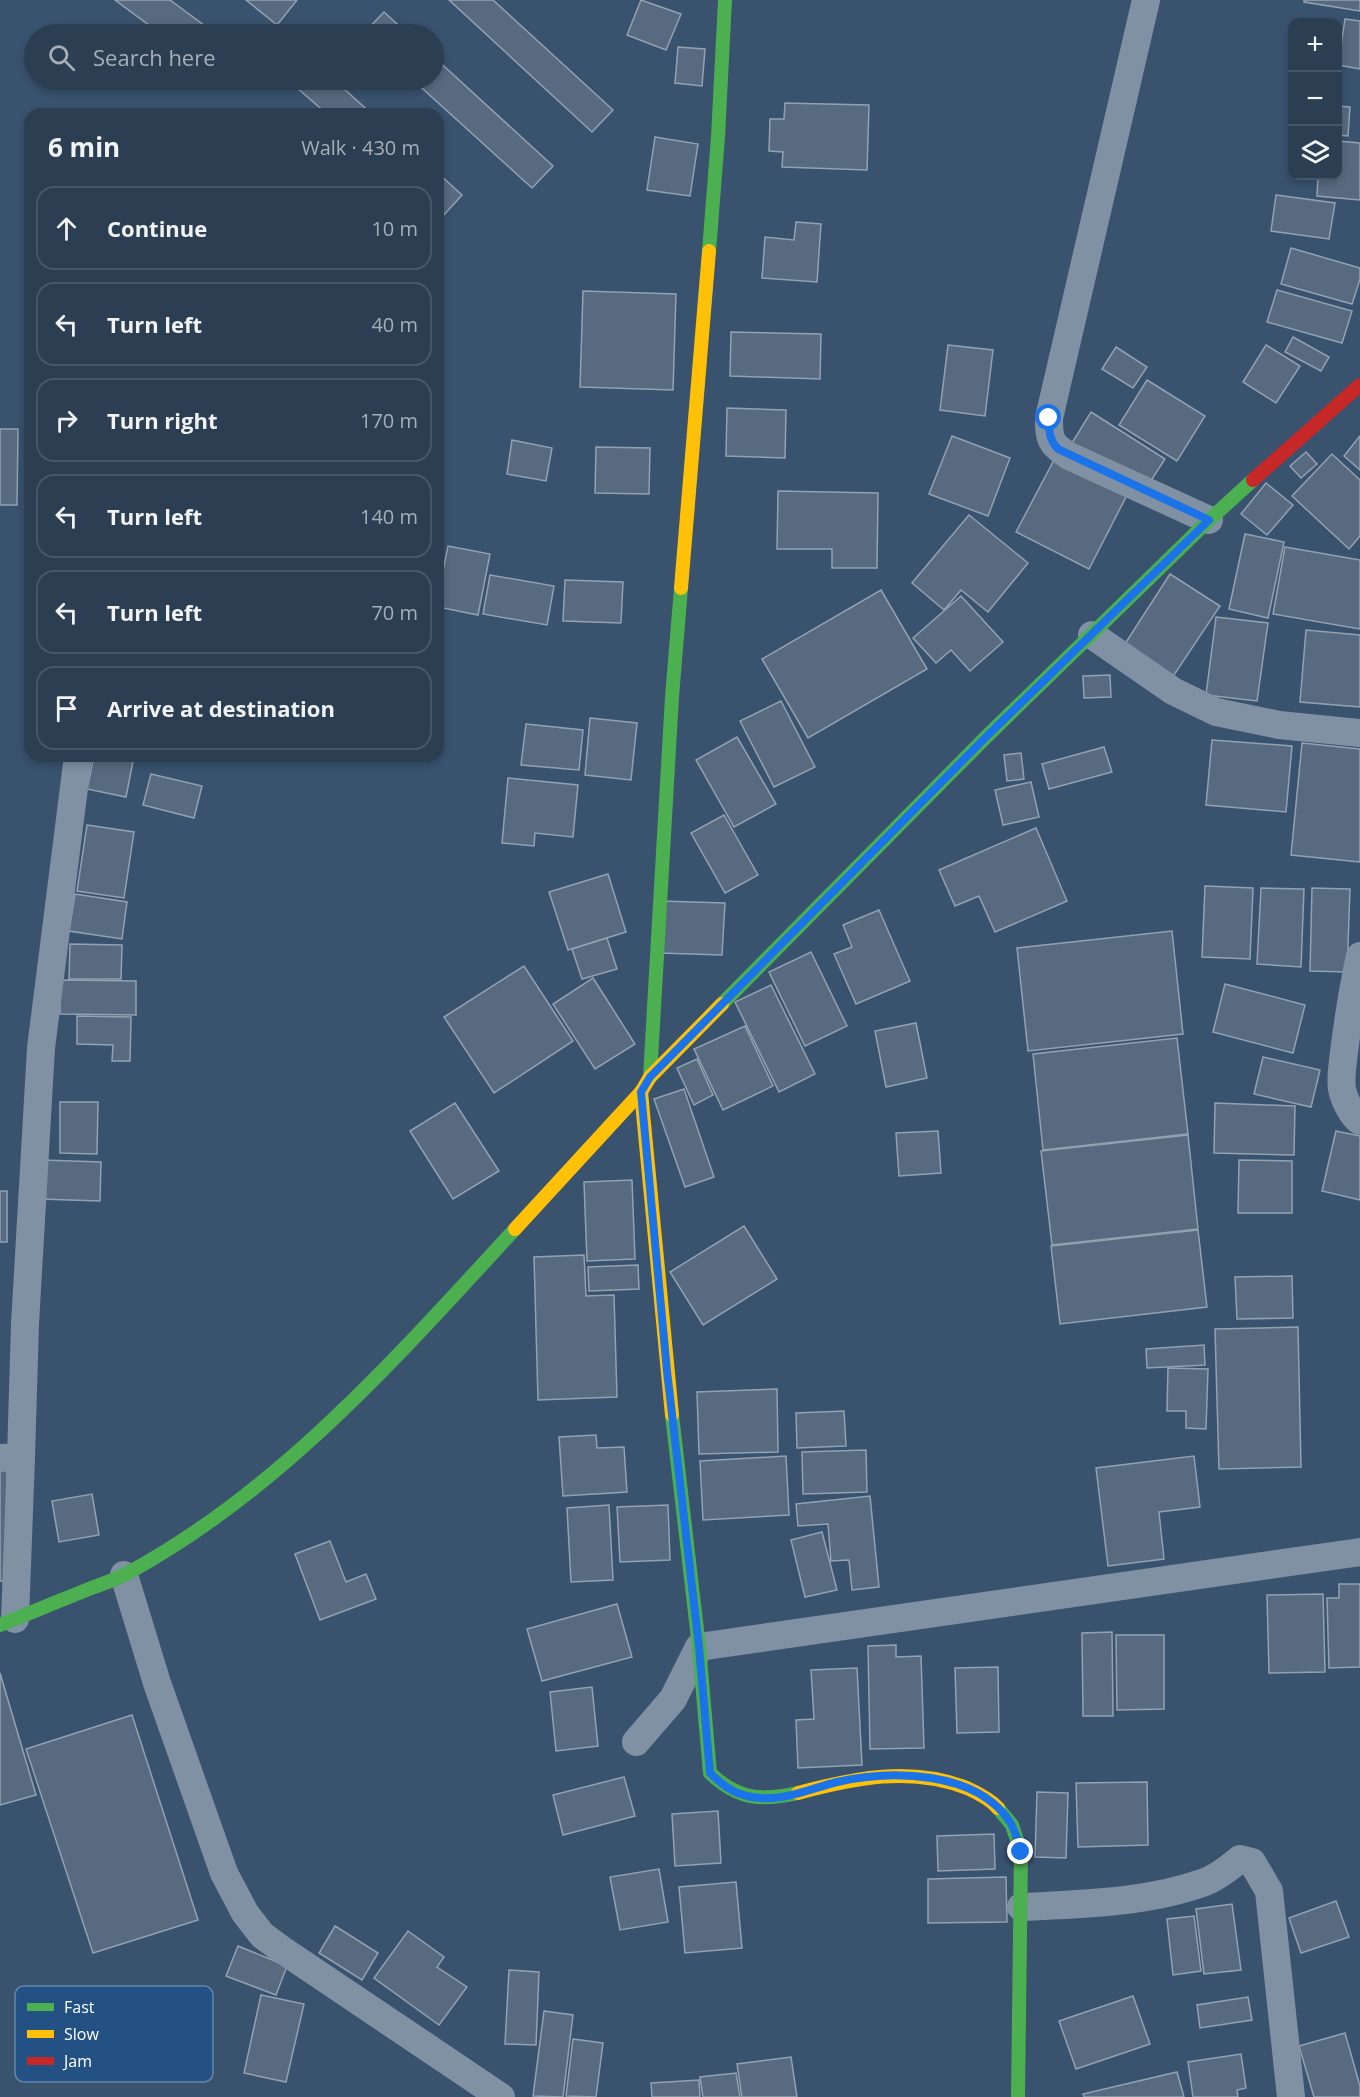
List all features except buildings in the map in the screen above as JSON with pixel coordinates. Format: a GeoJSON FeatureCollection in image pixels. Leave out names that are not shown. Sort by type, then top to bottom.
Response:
{"type":"FeatureCollection","features":[{"type":"Feature","properties":{"kind":"street"},"geometry":{"type":"LineString","coordinates":[[650,1077],[672,697],[718,137],[725,0]]}},
{"type":"Feature","properties":{"kind":"street"},"geometry":{"type":"LineString","coordinates":[[1146,0],[1049,418],[1049,434],[1053,444],[1069,456],[1209,520]]}},
{"type":"Feature","properties":{"kind":"street"},"geometry":{"type":"LineString","coordinates":[[77,762],[41,1048],[25,1323],[10,1457],[8,1622],[124,1575],[179,1543],[243,1497],[333,1420],[395,1359],[641,1092],[650,1077],[985,738],[1209,520],[1360,385]]}},
{"type":"Feature","properties":{"kind":"street"},"geometry":{"type":"LineString","coordinates":[[1092,635],[1173,691],[1216,712],[1279,725],[1360,734]]}},
{"type":"Feature","properties":{"kind":"street"},"geometry":{"type":"LineString","coordinates":[[1360,956],[1351,997],[1342,1074],[1345,1099],[1356,1119],[1360,1121]]}},
{"type":"Feature","properties":{"kind":"street"},"geometry":{"type":"LineString","coordinates":[[641,1092],[667,1371],[699,1647],[710,1773],[725,1788],[762,1798],[883,1776],[922,1776],[958,1785],[987,1798],[1010,1822],[1021,1852],[1018,2097]]}},
{"type":"Feature","properties":{"kind":"street"},"geometry":{"type":"LineString","coordinates":[[699,1647],[1360,1552]]}},
{"type":"Feature","properties":{"kind":"street"},"geometry":{"type":"LineString","coordinates":[[124,1575],[157,1683],[224,1873],[246,1913],[262,1935],[280,1949],[501,2097]]}},
{"type":"Feature","properties":{"kind":"street"},"geometry":{"type":"LineString","coordinates":[[636,1742],[673,1699],[699,1647]]}},
{"type":"Feature","properties":{"kind":"street"},"geometry":{"type":"LineString","coordinates":[[1021,1907],[1097,1903],[1157,1894],[1207,1881],[1240,1859],[1252,1862],[1269,1891],[1291,2097]]}},
{"type":"Feature","properties":{"kind":"traffic: fast"},"geometry":{"type":"LineString","coordinates":[[709,251],[725,0]]}},
{"type":"Feature","properties":{"kind":"traffic: fast"},"geometry":{"type":"LineString","coordinates":[[722,1004],[985,738],[1253,480]]}},
{"type":"Feature","properties":{"kind":"traffic: fast"},"geometry":{"type":"LineString","coordinates":[[650,1077],[672,697],[681,588]]}},
{"type":"Feature","properties":{"kind":"traffic: fast"},"geometry":{"type":"LineString","coordinates":[[0,1625],[126,1574],[182,1541],[235,1503],[286,1462],[334,1418],[427,1325],[515,1229]]}},
{"type":"Feature","properties":{"kind":"traffic: fast"},"geometry":{"type":"LineString","coordinates":[[672,1415],[699,1647],[710,1773],[730,1789],[751,1796],[773,1797],[798,1793]]}},
{"type":"Feature","properties":{"kind":"traffic: fast"},"geometry":{"type":"LineString","coordinates":[[998,1808],[1012,1825],[1021,1852],[1018,2097]]}},
{"type":"Feature","properties":{"kind":"traffic: slow"},"geometry":{"type":"LineString","coordinates":[[681,588],[709,251]]}},
{"type":"Feature","properties":{"kind":"traffic: slow"},"geometry":{"type":"LineString","coordinates":[[515,1229],[641,1092],[650,1077],[722,1004]]}},
{"type":"Feature","properties":{"kind":"traffic: slow"},"geometry":{"type":"LineString","coordinates":[[641,1092],[672,1415]]}},
{"type":"Feature","properties":{"kind":"traffic: slow"},"geometry":{"type":"LineString","coordinates":[[798,1793],[861,1779],[925,1777],[967,1788],[988,1799],[998,1808]]}},
{"type":"Feature","properties":{"kind":"traffic: jam"},"geometry":{"type":"LineString","coordinates":[[1253,480],[1360,385]]}},
{"type":"Feature","properties":{"kind":"route"},"geometry":{"type":"LineString","coordinates":[[1021,1852],[1010,1822],[987,1798],[958,1785],[922,1776],[883,1776],[762,1798],[725,1788],[710,1773],[699,1647],[667,1371],[641,1092],[650,1077],[985,738],[1209,520],[1058,449],[1049,434],[1049,418]]}}]}
